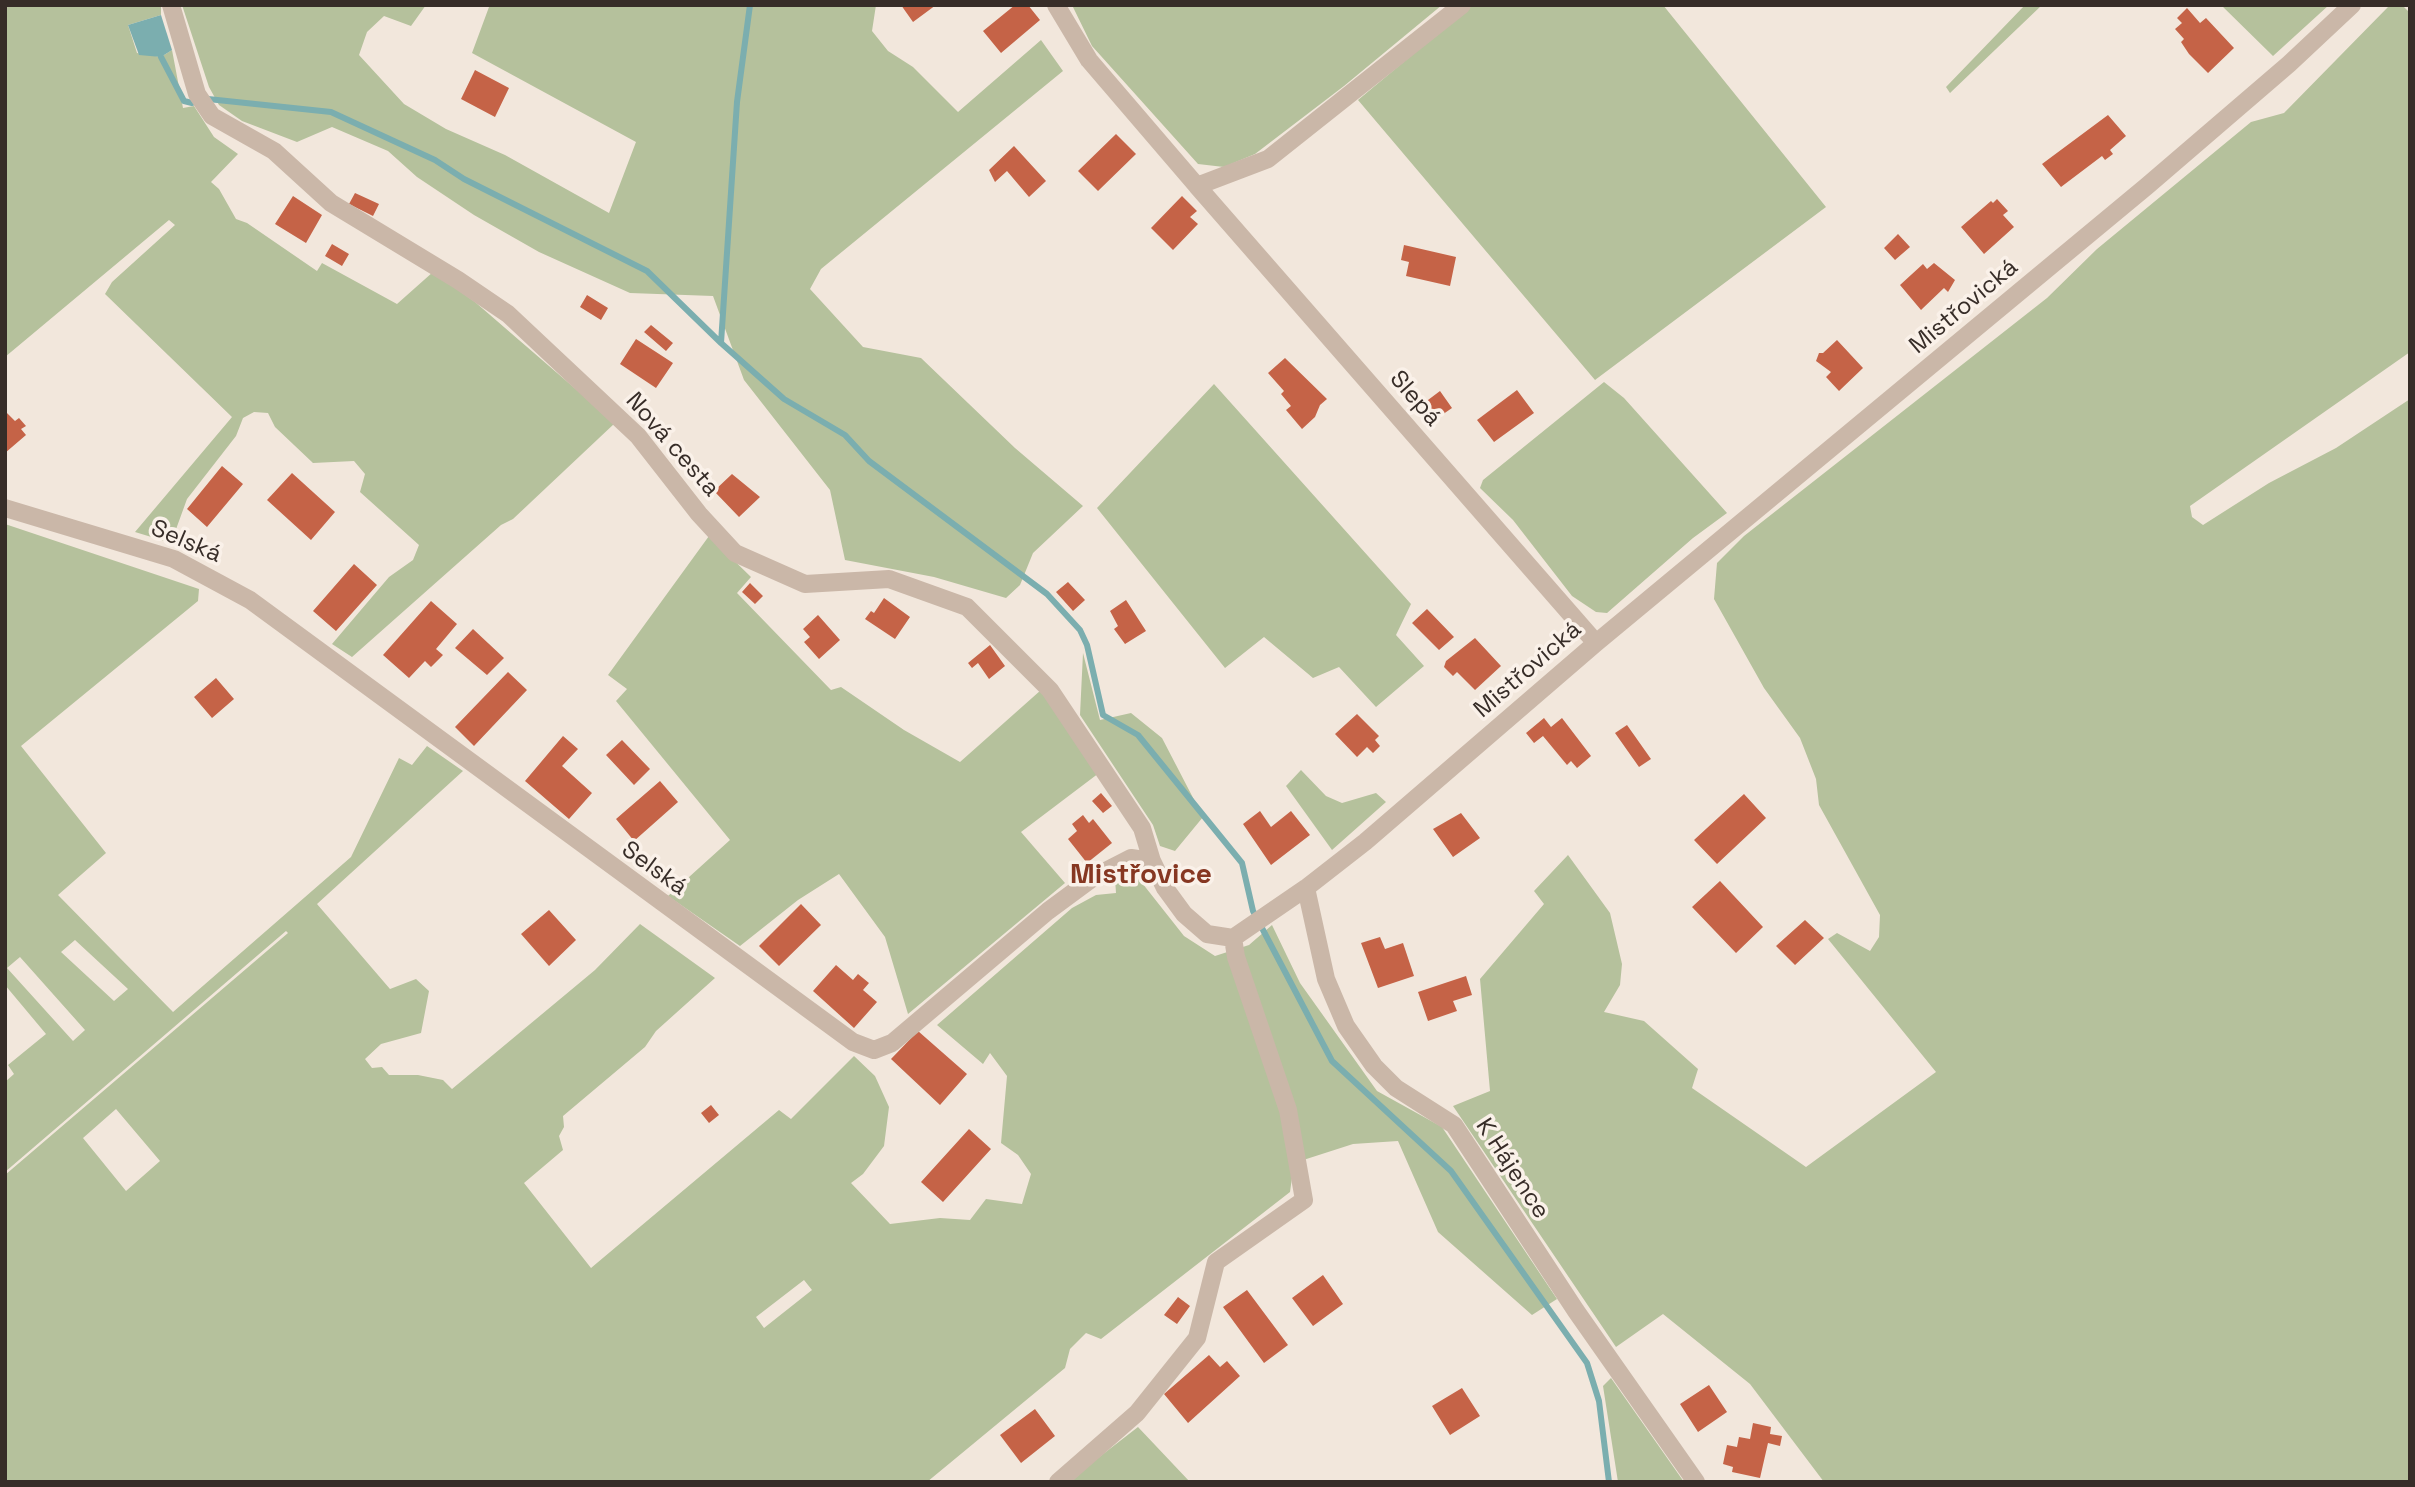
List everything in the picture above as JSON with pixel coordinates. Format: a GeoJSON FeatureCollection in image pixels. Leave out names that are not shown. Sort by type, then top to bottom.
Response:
{"type":"FeatureCollection","features":[{"type":"Feature","properties":{"kind":"street","name":"Nová cesta"},"geometry":{"type":"LineString","coordinates":[[172,5],[197,94],[212,116],[274,151],[331,203],[458,279],[508,314],[638,436],[699,514],[735,553],[805,584],[889,579],[967,607],[1051,690],[1142,828],[1152,861]]}},
{"type":"Feature","properties":{"kind":"street","name":"Slepá"},"geometry":{"type":"LineString","coordinates":[[1056,5],[1089,60],[1596,643]]}},
{"type":"Feature","properties":{"kind":"street"},"geometry":{"type":"LineString","coordinates":[[1197,186],[1268,159],[1462,5]]}},
{"type":"Feature","properties":{"kind":"street","name":"Mistřovická"},"geometry":{"type":"LineString","coordinates":[[1233,938],[1306,888],[1447,773],[1596,643],[2127,203],[2289,65],[2352,5]]}},
{"type":"Feature","properties":{"kind":"street","name":"Selská"},"geometry":{"type":"LineString","coordinates":[[5,508],[174,559],[250,600],[842,1034],[874,1050],[892,1043],[1048,911],[1094,877],[1131,858],[1152,861]]}},
{"type":"Feature","properties":{"kind":"street"},"geometry":{"type":"LineString","coordinates":[[1058,1482],[1136,1413],[1197,1338],[1216,1262],[1304,1200],[1287,1110],[1236,957],[1233,938],[1207,934],[1184,914],[1165,888],[1152,861]]}},
{"type":"Feature","properties":{"kind":"street","name":"K Hájence"},"geometry":{"type":"LineString","coordinates":[[1306,888],[1326,979],[1346,1026],[1374,1066],[1396,1088],[1454,1125],[1576,1311],[1696,1482]]}},
{"type":"Feature","properties":{"kind":"green space"},"geometry":{"type":"Polygon","coordinates":[[[5,5],[161,5],[161,15],[128,25],[137,53],[161,57],[172,50],[183,108],[194,106],[214,137],[238,154],[211,182],[219,189],[236,219],[247,223],[317,271],[322,263],[397,304],[433,272],[475,302],[615,423],[513,519],[501,525],[352,657],[332,644],[389,577],[413,560],[419,545],[360,492],[365,474],[354,461],[313,463],[275,427],[268,413],[254,412],[243,418],[236,436],[187,499],[171,543],[135,532],[232,417],[105,294],[112,282],[175,225],[169,220],[5,357],[5,5]]]}},
{"type":"Feature","properties":{"kind":"green space"},"geometry":{"type":"Polygon","coordinates":[[[182,5],[426,5],[411,26],[384,16],[367,32],[359,55],[404,104],[446,129],[505,155],[609,213],[636,142],[472,53],[489,7],[485,5],[876,5],[872,31],[888,51],[913,67],[958,112],[1041,40],[1063,71],[821,269],[810,289],[863,347],[921,358],[1015,448],[1083,506],[1033,553],[1020,585],[1006,598],[934,577],[845,560],[830,490],[744,380],[713,296],[630,293],[539,252],[474,215],[417,177],[388,151],[332,127],[297,142],[242,121],[219,105],[209,87],[182,5]]]}},
{"type":"Feature","properties":{"kind":"green space"},"geometry":{"type":"Polygon","coordinates":[[[1072,5],[1442,5],[1344,86],[1255,154],[1224,167],[1198,164],[1092,46],[1072,5]]]}},
{"type":"Feature","properties":{"kind":"green space"},"geometry":{"type":"Polygon","coordinates":[[[1472,5],[1663,5],[1826,207],[1595,380],[1358,100],[1472,5]]]}},
{"type":"Feature","properties":{"kind":"green space"},"geometry":{"type":"Polygon","coordinates":[[[2025,5],[2042,5],[1950,93],[1946,87],[2025,5]]]}},
{"type":"Feature","properties":{"kind":"green space"},"geometry":{"type":"Polygon","coordinates":[[[2221,5],[2329,5],[2273,56],[2221,5]]]}},
{"type":"Feature","properties":{"kind":"green space"},"geometry":{"type":"Polygon","coordinates":[[[2402,5],[2410,13],[2410,352],[2190,506],[2192,517],[2203,525],[2269,483],[2336,448],[2410,399],[2410,1482],[1824,1482],[1750,1384],[1663,1314],[1616,1347],[1453,1106],[1490,1091],[1480,979],[1544,904],[1534,891],[1568,855],[1610,913],[1622,964],[1620,985],[1604,1012],[1644,1021],[1698,1069],[1692,1088],[1806,1167],[1936,1072],[1828,939],[1837,933],[1870,951],[1879,937],[1880,915],[1819,805],[1816,779],[1800,738],[1764,688],[1714,599],[1717,563],[1744,536],[2047,298],[2097,249],[2251,122],[2284,113],[2388,7],[2402,5]]]}},
{"type":"Feature","properties":{"kind":"green space"},"geometry":{"type":"Polygon","coordinates":[[[1604,382],[1624,398],[1727,513],[1693,538],[1607,613],[1596,612],[1572,596],[1513,520],[1480,488],[1483,480],[1604,382]]]}},
{"type":"Feature","properties":{"kind":"green space"},"geometry":{"type":"Polygon","coordinates":[[[1214,384],[1411,604],[1396,635],[1424,666],[1376,707],[1339,667],[1313,678],[1264,637],[1225,668],[1097,508],[1214,384]]]}},
{"type":"Feature","properties":{"kind":"green space"},"geometry":{"type":"Polygon","coordinates":[[[5,524],[199,589],[198,601],[21,746],[106,853],[58,895],[173,1012],[351,857],[399,758],[412,765],[427,746],[463,771],[317,904],[390,989],[416,979],[429,991],[421,1033],[381,1044],[365,1059],[372,1068],[382,1067],[389,1075],[418,1075],[443,1080],[452,1089],[595,970],[640,924],[715,978],[656,1031],[645,1047],[563,1116],[564,1127],[559,1136],[563,1150],[524,1183],[591,1268],[779,1110],[791,1119],[854,1056],[875,1076],[889,1107],[884,1146],[863,1174],[851,1183],[890,1224],[940,1218],[970,1220],[986,1199],[1022,1204],[1031,1174],[1018,1155],[1001,1143],[1007,1076],[990,1053],[983,1064],[937,1025],[1072,908],[1096,895],[1116,893],[1115,879],[1135,874],[1184,936],[1215,956],[1249,945],[1272,925],[1300,983],[1377,1091],[1442,1127],[1557,1299],[1532,1315],[1438,1232],[1398,1141],[1353,1144],[1294,1163],[1290,1192],[1101,1339],[1086,1333],[1070,1349],[1065,1368],[927,1482],[5,1482],[5,1175],[288,933],[286,931],[5,1172],[5,1082],[14,1074],[8,1065],[46,1034],[5,985],[5,524]],[[75,940],[61,952],[114,1001],[128,989],[75,940]],[[20,957],[7,968],[73,1041],[85,1030],[20,957]],[[116,1109],[83,1138],[126,1191],[160,1161],[116,1109]],[[804,1280],[756,1317],[764,1328],[812,1290],[804,1280]]]}},
{"type":"Feature","properties":{"kind":"green space"},"geometry":{"type":"Polygon","coordinates":[[[709,536],[751,577],[737,593],[831,690],[841,687],[904,730],[960,762],[1041,690],[1099,773],[1021,832],[1065,883],[908,1014],[885,937],[839,874],[798,900],[740,946],[668,896],[730,840],[616,701],[627,689],[608,675],[709,536]]]}},
{"type":"Feature","properties":{"kind":"green space"},"geometry":{"type":"Polygon","coordinates":[[[1083,653],[1100,720],[1131,713],[1162,738],[1203,817],[1175,851],[1160,846],[1153,825],[1080,715],[1083,653]]]}},
{"type":"Feature","properties":{"kind":"green space"},"geometry":{"type":"Polygon","coordinates":[[[1301,770],[1326,796],[1342,803],[1376,793],[1386,802],[1332,850],[1286,786],[1301,770]]]}},
{"type":"Feature","properties":{"kind":"green space"},"geometry":{"type":"Polygon","coordinates":[[[1611,1378],[1684,1482],[1618,1482],[1603,1386],[1611,1378]]]}},
{"type":"Feature","properties":{"kind":"green space"},"geometry":{"type":"Polygon","coordinates":[[[1138,1427],[1190,1482],[1067,1482],[1138,1427]]]}},
{"type":"Feature","properties":{"kind":"water"},"geometry":{"type":"Polygon","coordinates":[[[161,15],[172,50],[161,57],[139,55],[128,25],[161,15]]]}},
{"type":"Feature","properties":{"kind":"building"},"geometry":{"type":"Polygon","coordinates":[[[901,5],[936,5],[913,22],[901,5]]]}},
{"type":"Feature","properties":{"kind":"building"},"geometry":{"type":"Polygon","coordinates":[[[1015,5],[1028,5],[1040,20],[1001,53],[983,31],[1015,5]]]}},
{"type":"Feature","properties":{"kind":"building"},"geometry":{"type":"Polygon","coordinates":[[[2187,8],[2200,23],[2206,18],[2234,48],[2208,73],[2189,54],[2181,42],[2184,39],[2175,29],[2182,23],[2177,18],[2187,8]]]}},
{"type":"Feature","properties":{"kind":"building"},"geometry":{"type":"Polygon","coordinates":[[[475,70],[509,88],[495,117],[461,99],[475,70]]]}},
{"type":"Feature","properties":{"kind":"building"},"geometry":{"type":"Polygon","coordinates":[[[2108,115],[2126,136],[2110,150],[2113,154],[2105,160],[2102,156],[2061,187],[2042,164],[2108,115]]]}},
{"type":"Feature","properties":{"kind":"building"},"geometry":{"type":"Polygon","coordinates":[[[1116,134],[1136,154],[1098,191],[1078,171],[1116,134]]]}},
{"type":"Feature","properties":{"kind":"building"},"geometry":{"type":"Polygon","coordinates":[[[1014,146],[1046,181],[1029,197],[1007,171],[995,182],[989,170],[1014,146]]]}},
{"type":"Feature","properties":{"kind":"building"},"geometry":{"type":"Polygon","coordinates":[[[355,193],[379,204],[373,216],[349,204],[355,193]]]}},
{"type":"Feature","properties":{"kind":"building"},"geometry":{"type":"Polygon","coordinates":[[[293,196],[322,215],[306,243],[275,224],[293,196]]]}},
{"type":"Feature","properties":{"kind":"building"},"geometry":{"type":"Polygon","coordinates":[[[1182,196],[1197,211],[1190,217],[1198,224],[1173,250],[1151,228],[1182,196]]]}},
{"type":"Feature","properties":{"kind":"building"},"geometry":{"type":"Polygon","coordinates":[[[1997,199],[2008,211],[2003,215],[2014,227],[1984,254],[1961,227],[1991,201],[1993,203],[1997,199]]]}},
{"type":"Feature","properties":{"kind":"building"},"geometry":{"type":"Polygon","coordinates":[[[1898,234],[1910,247],[1895,260],[1884,248],[1898,234]]]}},
{"type":"Feature","properties":{"kind":"building"},"geometry":{"type":"Polygon","coordinates":[[[332,244],[349,254],[342,266],[325,256],[332,244]]]}},
{"type":"Feature","properties":{"kind":"building"},"geometry":{"type":"Polygon","coordinates":[[[1404,245],[1456,257],[1450,286],[1406,276],[1409,262],[1401,260],[1404,245]]]}},
{"type":"Feature","properties":{"kind":"building"},"geometry":{"type":"Polygon","coordinates":[[[1934,263],[1955,280],[1948,292],[1944,288],[1921,310],[1900,285],[1923,264],[1927,269],[1934,263]]]}},
{"type":"Feature","properties":{"kind":"building"},"geometry":{"type":"Polygon","coordinates":[[[587,295],[608,308],[601,320],[580,307],[587,295]]]}},
{"type":"Feature","properties":{"kind":"building"},"geometry":{"type":"Polygon","coordinates":[[[651,325],[673,343],[666,351],[644,332],[651,325]]]}},
{"type":"Feature","properties":{"kind":"building"},"geometry":{"type":"Polygon","coordinates":[[[636,339],[673,363],[656,388],[620,364],[636,339]]]}},
{"type":"Feature","properties":{"kind":"building"},"geometry":{"type":"Polygon","coordinates":[[[1837,340],[1863,368],[1839,391],[1826,377],[1831,372],[1816,361],[1819,353],[1823,353],[1837,340]]]}},
{"type":"Feature","properties":{"kind":"building"},"geometry":{"type":"Polygon","coordinates":[[[1285,358],[1327,399],[1320,405],[1315,417],[1302,429],[1286,410],[1291,406],[1281,394],[1284,391],[1268,373],[1285,358]]]}},
{"type":"Feature","properties":{"kind":"building"},"geometry":{"type":"Polygon","coordinates":[[[1517,390],[1534,413],[1494,442],[1477,420],[1517,390]]]}},
{"type":"Feature","properties":{"kind":"building"},"geometry":{"type":"Polygon","coordinates":[[[1440,391],[1452,408],[1436,419],[1424,403],[1440,391]]]}},
{"type":"Feature","properties":{"kind":"building"},"geometry":{"type":"Polygon","coordinates":[[[5,411],[15,421],[19,418],[26,426],[21,429],[26,435],[5,453],[5,411]]]}},
{"type":"Feature","properties":{"kind":"building"},"geometry":{"type":"Polygon","coordinates":[[[222,466],[243,484],[207,527],[187,509],[222,466]]]}},
{"type":"Feature","properties":{"kind":"building"},"geometry":{"type":"Polygon","coordinates":[[[292,473],[335,512],[311,540],[267,500],[292,473]]]}},
{"type":"Feature","properties":{"kind":"building"},"geometry":{"type":"Polygon","coordinates":[[[732,474],[760,497],[739,517],[714,491],[732,474]]]}},
{"type":"Feature","properties":{"kind":"building"},"geometry":{"type":"Polygon","coordinates":[[[354,564],[377,585],[336,631],[313,611],[354,564]]]}},
{"type":"Feature","properties":{"kind":"building"},"geometry":{"type":"Polygon","coordinates":[[[1068,582],[1085,600],[1073,611],[1056,592],[1068,582]]]}},
{"type":"Feature","properties":{"kind":"building"},"geometry":{"type":"Polygon","coordinates":[[[750,583],[763,596],[755,604],[742,592],[750,583]]]}},
{"type":"Feature","properties":{"kind":"building"},"geometry":{"type":"Polygon","coordinates":[[[884,598],[910,617],[895,639],[865,619],[871,611],[874,613],[884,598]]]}},
{"type":"Feature","properties":{"kind":"building"},"geometry":{"type":"Polygon","coordinates":[[[1126,600],[1146,631],[1125,644],[1114,629],[1118,626],[1110,611],[1126,600]]]}},
{"type":"Feature","properties":{"kind":"building"},"geometry":{"type":"Polygon","coordinates":[[[431,601],[457,624],[436,649],[443,655],[431,667],[425,661],[409,678],[383,655],[431,601]]]}},
{"type":"Feature","properties":{"kind":"building"},"geometry":{"type":"Polygon","coordinates":[[[1427,609],[1454,637],[1439,650],[1412,623],[1427,609]]]}},
{"type":"Feature","properties":{"kind":"building"},"geometry":{"type":"Polygon","coordinates":[[[818,615],[840,640],[819,659],[804,642],[810,637],[803,629],[818,615]]]}},
{"type":"Feature","properties":{"kind":"building"},"geometry":{"type":"Polygon","coordinates":[[[473,629],[504,658],[487,675],[455,648],[473,629]]]}},
{"type":"Feature","properties":{"kind":"building"},"geometry":{"type":"Polygon","coordinates":[[[1475,638],[1501,666],[1475,690],[1457,672],[1453,676],[1444,667],[1446,661],[1475,638]]]}},
{"type":"Feature","properties":{"kind":"building"},"geometry":{"type":"Polygon","coordinates":[[[990,645],[1005,666],[989,679],[978,663],[972,668],[968,663],[990,645]]]}},
{"type":"Feature","properties":{"kind":"building"},"geometry":{"type":"Polygon","coordinates":[[[508,672],[527,690],[474,746],[455,727],[508,672]]]}},
{"type":"Feature","properties":{"kind":"building"},"geometry":{"type":"Polygon","coordinates":[[[216,678],[234,699],[212,718],[194,697],[216,678]]]}},
{"type":"Feature","properties":{"kind":"building"},"geometry":{"type":"Polygon","coordinates":[[[1357,714],[1379,736],[1375,740],[1380,746],[1373,753],[1367,747],[1357,757],[1335,734],[1357,714]]]}},
{"type":"Feature","properties":{"kind":"building"},"geometry":{"type":"Polygon","coordinates":[[[1544,718],[1551,727],[1562,718],[1591,756],[1577,768],[1571,761],[1567,765],[1543,736],[1534,743],[1526,733],[1544,718]]]}},
{"type":"Feature","properties":{"kind":"building"},"geometry":{"type":"Polygon","coordinates":[[[1627,725],[1651,759],[1639,767],[1615,733],[1627,725]]]}},
{"type":"Feature","properties":{"kind":"building"},"geometry":{"type":"Polygon","coordinates":[[[563,736],[578,749],[562,766],[592,793],[569,819],[525,781],[563,736]]]}},
{"type":"Feature","properties":{"kind":"building"},"geometry":{"type":"Polygon","coordinates":[[[622,740],[650,769],[634,785],[606,755],[622,740]]]}},
{"type":"Feature","properties":{"kind":"building"},"geometry":{"type":"Polygon","coordinates":[[[660,781],[678,802],[634,841],[616,819],[660,781]]]}},
{"type":"Feature","properties":{"kind":"building"},"geometry":{"type":"Polygon","coordinates":[[[1101,793],[1112,806],[1103,813],[1092,801],[1101,793]]]}},
{"type":"Feature","properties":{"kind":"building"},"geometry":{"type":"Polygon","coordinates":[[[1744,794],[1766,818],[1717,864],[1694,840],[1744,794]]]}},
{"type":"Feature","properties":{"kind":"building"},"geometry":{"type":"Polygon","coordinates":[[[1260,811],[1271,827],[1291,811],[1310,835],[1271,865],[1243,824],[1260,811]]]}},
{"type":"Feature","properties":{"kind":"building"},"geometry":{"type":"Polygon","coordinates":[[[1461,813],[1480,838],[1453,857],[1433,829],[1461,813]]]}},
{"type":"Feature","properties":{"kind":"building"},"geometry":{"type":"Polygon","coordinates":[[[1083,815],[1089,823],[1093,819],[1112,843],[1087,863],[1068,839],[1077,831],[1072,824],[1083,815]]]}},
{"type":"Feature","properties":{"kind":"building"},"geometry":{"type":"Polygon","coordinates":[[[1720,881],[1763,927],[1736,953],[1692,907],[1720,881]]]}},
{"type":"Feature","properties":{"kind":"building"},"geometry":{"type":"Polygon","coordinates":[[[801,904],[821,925],[779,966],[759,946],[801,904]]]}},
{"type":"Feature","properties":{"kind":"building"},"geometry":{"type":"Polygon","coordinates":[[[549,910],[576,940],[549,966],[521,934],[549,910]]]}},
{"type":"Feature","properties":{"kind":"building"},"geometry":{"type":"Polygon","coordinates":[[[1805,920],[1824,938],[1795,965],[1776,946],[1805,920]]]}},
{"type":"Feature","properties":{"kind":"building"},"geometry":{"type":"Polygon","coordinates":[[[1380,937],[1385,949],[1403,943],[1414,976],[1378,988],[1361,943],[1380,937]]]}},
{"type":"Feature","properties":{"kind":"building"},"geometry":{"type":"Polygon","coordinates":[[[836,965],[853,980],[858,974],[869,983],[863,990],[877,1002],[854,1028],[813,991],[836,965]]]}},
{"type":"Feature","properties":{"kind":"building"},"geometry":{"type":"Polygon","coordinates":[[[1466,976],[1472,995],[1453,1001],[1457,1011],[1428,1021],[1418,992],[1466,976]]]}},
{"type":"Feature","properties":{"kind":"building"},"geometry":{"type":"Polygon","coordinates":[[[918,1031],[967,1074],[940,1105],[891,1059],[918,1031]]]}},
{"type":"Feature","properties":{"kind":"building"},"geometry":{"type":"Polygon","coordinates":[[[711,1105],[719,1115],[709,1123],[701,1113],[711,1105]]]}},
{"type":"Feature","properties":{"kind":"building"},"geometry":{"type":"Polygon","coordinates":[[[969,1129],[991,1149],[943,1202],[921,1182],[969,1129]]]}},
{"type":"Feature","properties":{"kind":"building"},"geometry":{"type":"Polygon","coordinates":[[[1323,1275],[1343,1304],[1313,1326],[1292,1298],[1323,1275]]]}},
{"type":"Feature","properties":{"kind":"building"},"geometry":{"type":"Polygon","coordinates":[[[1247,1290],[1288,1345],[1264,1363],[1223,1307],[1247,1290]]]}},
{"type":"Feature","properties":{"kind":"building"},"geometry":{"type":"Polygon","coordinates":[[[1178,1297],[1190,1306],[1177,1324],[1164,1315],[1178,1297]]]}},
{"type":"Feature","properties":{"kind":"building"},"geometry":{"type":"Polygon","coordinates":[[[1209,1355],[1220,1367],[1227,1361],[1240,1376],[1188,1423],[1164,1394],[1209,1355]]]}},
{"type":"Feature","properties":{"kind":"building"},"geometry":{"type":"Polygon","coordinates":[[[1709,1385],[1727,1412],[1698,1432],[1680,1404],[1709,1385]]]}},
{"type":"Feature","properties":{"kind":"building"},"geometry":{"type":"Polygon","coordinates":[[[1462,1388],[1480,1416],[1450,1435],[1432,1406],[1462,1388]]]}},
{"type":"Feature","properties":{"kind":"building"},"geometry":{"type":"Polygon","coordinates":[[[1035,1409],[1055,1436],[1021,1463],[1000,1435],[1035,1409]]]}},
{"type":"Feature","properties":{"kind":"building"},"geometry":{"type":"Polygon","coordinates":[[[1753,1423],[1771,1427],[1770,1434],[1782,1436],[1780,1446],[1768,1443],[1760,1478],[1732,1472],[1733,1467],[1723,1464],[1727,1445],[1737,1447],[1739,1437],[1750,1439],[1753,1423]]]}},
{"type":"Feature","properties":{"kind":"waterway"},"geometry":{"type":"LineString","coordinates":[[750,5],[737,102],[721,343],[784,399],[845,435],[869,461],[1047,594],[1080,630],[1087,645],[1103,715],[1138,735],[1242,863],[1253,911],[1332,1061],[1451,1171],[1587,1363],[1599,1401],[1609,1482]]}},
{"type":"Feature","properties":{"kind":"waterway"},"geometry":{"type":"LineString","coordinates":[[161,57],[184,101],[192,103]]}},
{"type":"Feature","properties":{"kind":"waterway"},"geometry":{"type":"LineString","coordinates":[[208,99],[331,112],[435,160],[464,179],[647,271],[721,343]]}},
{"type":"Feature","properties":{"kind":"district","name":"Mistřovice"},"geometry":{"type":"Point","coordinates":[1141,875]}}]}
